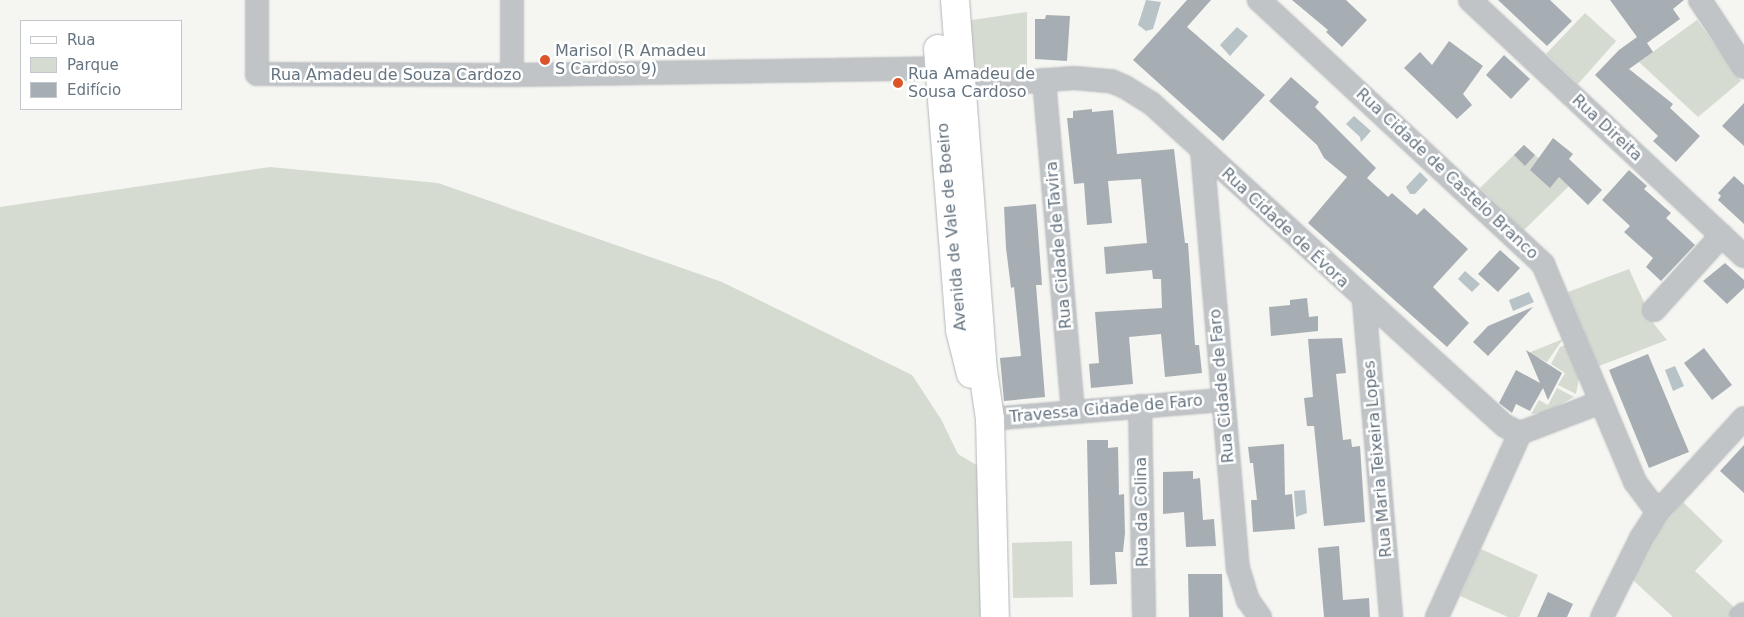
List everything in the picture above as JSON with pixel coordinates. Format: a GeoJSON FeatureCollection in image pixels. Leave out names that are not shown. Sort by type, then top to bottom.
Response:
{"type":"FeatureCollection","features":[{"type":"Feature","properties":{"kind":"street","name":"Rua Amadeu de Souza Cardozo"},"geometry":{"type":"LineString","coordinates":[[258,0],[257,74],[950,78]]}},
{"type":"Feature","properties":{"kind":"street"},"geometry":{"type":"LineString","coordinates":[[512,0],[512,75]]}},
{"type":"Feature","properties":{"kind":"street","name":"Avenida de Vale de Boeiro"},"geometry":{"type":"LineString","coordinates":[[936,0],[950,78],[990,419],[995,617]]}},
{"type":"Feature","properties":{"kind":"street","name":"Avenida de Vale de Boeiro"},"geometry":{"type":"LineString","coordinates":[[950,78],[955,0]]}},
{"type":"Feature","properties":{"kind":"street","name":"Rua Cidade de Castelo Branco"},"geometry":{"type":"LineString","coordinates":[[1259,0],[1543,264],[1635,482],[1658,512]]}},
{"type":"Feature","properties":{"kind":"street","name":"Rua Direita"},"geometry":{"type":"LineString","coordinates":[[1470,0],[1744,256]]}},
{"type":"Feature","properties":{"kind":"street"},"geometry":{"type":"LineString","coordinates":[[1700,0],[1744,67]]}},
{"type":"Feature","properties":{"kind":"street","name":"Rua Cidade de Évora"},"geometry":{"type":"LineString","coordinates":[[950,78],[1044,80],[1092,78],[1125,87],[1151,104],[1364,301],[1492,415],[1520,433]]}},
{"type":"Feature","properties":{"kind":"street","name":"Rua Cidade de Tavira"},"geometry":{"type":"LineString","coordinates":[[1044,80],[1073,411]]}},
{"type":"Feature","properties":{"kind":"street","name":"Rua Cidade de Faro"},"geometry":{"type":"LineString","coordinates":[[1202,150],[1238,568],[1248,600],[1260,617]]}},
{"type":"Feature","properties":{"kind":"street"},"geometry":{"type":"LineString","coordinates":[[1654,310],[1722,235]]}},
{"type":"Feature","properties":{"kind":"street","name":"Rua Maria Teixeira Lopes"},"geometry":{"type":"LineString","coordinates":[[1364,301],[1391,617]]}},
{"type":"Feature","properties":{"kind":"street","name":"Travessa Cidade de Faro"},"geometry":{"type":"LineString","coordinates":[[990,419],[1223,400]]}},
{"type":"Feature","properties":{"kind":"street"},"geometry":{"type":"LineString","coordinates":[[1437,617],[1520,433],[1601,402]]}},
{"type":"Feature","properties":{"kind":"street","name":"Rua da Colina"},"geometry":{"type":"LineString","coordinates":[[1140,406],[1144,617]]}},
{"type":"Feature","properties":{"kind":"street"},"geometry":{"type":"LineString","coordinates":[[1602,617],[1641,538],[1658,512],[1744,418]]}},
{"type":"Feature","properties":{"kind":"street"},"geometry":{"type":"LineString","coordinates":[[1741,617],[1744,614]]}},
{"type":"Feature","properties":{"kind":"green space"},"geometry":{"type":"Polygon","coordinates":[[[1027,12],[1027,70],[986,73],[974,67],[965,21],[1027,12]]]}},
{"type":"Feature","properties":{"kind":"green space"},"geometry":{"type":"Polygon","coordinates":[[[1585,13],[1616,41],[1578,84],[1546,54],[1585,13]]]}},
{"type":"Feature","properties":{"kind":"green space"},"geometry":{"type":"Polygon","coordinates":[[[1697,20],[1741,81],[1698,117],[1639,62],[1697,20]]]}},
{"type":"Feature","properties":{"kind":"green space"},"geometry":{"type":"Polygon","coordinates":[[[1524,145],[1569,186],[1524,230],[1480,188],[1524,145]]]}},
{"type":"Feature","properties":{"kind":"green space"},"geometry":{"type":"Polygon","coordinates":[[[270,167],[438,183],[722,282],[912,375],[941,419],[958,454],[978,466],[986,617],[0,617],[0,207],[270,167]]]}},
{"type":"Feature","properties":{"kind":"green space"},"geometry":{"type":"Polygon","coordinates":[[[1629,269],[1654,324],[1667,340],[1599,366],[1568,292],[1629,269]]]}},
{"type":"Feature","properties":{"kind":"green space"},"geometry":{"type":"Polygon","coordinates":[[[1563,339],[1547,362],[1528,353],[1563,339]]]}},
{"type":"Feature","properties":{"kind":"green space"},"geometry":{"type":"Polygon","coordinates":[[[1565,345],[1579,379],[1576,394],[1558,385],[1565,373],[1551,364],[1560,347],[1565,345]]]}},
{"type":"Feature","properties":{"kind":"green space"},"geometry":{"type":"Polygon","coordinates":[[[1557,388],[1574,397],[1545,413],[1531,414],[1539,400],[1548,405],[1557,388]]]}},
{"type":"Feature","properties":{"kind":"green space"},"geometry":{"type":"Polygon","coordinates":[[[1683,502],[1723,541],[1695,571],[1736,609],[1728,617],[1673,617],[1633,580],[1653,538],[1683,502]]]}},
{"type":"Feature","properties":{"kind":"green space"},"geometry":{"type":"Polygon","coordinates":[[[1072,541],[1073,597],[1013,598],[1012,543],[1072,541]]]}},
{"type":"Feature","properties":{"kind":"green space"},"geometry":{"type":"Polygon","coordinates":[[[1481,549],[1538,575],[1519,617],[1508,617],[1460,596],[1481,549]]]}},
{"type":"Feature","properties":{"kind":"shaded area"},"geometry":{"type":"Polygon","coordinates":[[[1146,0],[1161,2],[1153,29],[1146,31],[1138,25],[1146,0]]]}},
{"type":"Feature","properties":{"kind":"shaded area"},"geometry":{"type":"Polygon","coordinates":[[[1237,27],[1248,36],[1230,56],[1220,45],[1237,27]]]}},
{"type":"Feature","properties":{"kind":"shaded area"},"geometry":{"type":"Polygon","coordinates":[[[1354,116],[1371,131],[1361,142],[1360,137],[1346,124],[1354,116]]]}},
{"type":"Feature","properties":{"kind":"shaded area"},"geometry":{"type":"Polygon","coordinates":[[[1420,172],[1428,180],[1415,194],[1410,194],[1406,187],[1420,172]]]}},
{"type":"Feature","properties":{"kind":"shaded area"},"geometry":{"type":"Polygon","coordinates":[[[1465,271],[1480,284],[1472,292],[1458,279],[1465,271]]]}},
{"type":"Feature","properties":{"kind":"shaded area"},"geometry":{"type":"Polygon","coordinates":[[[1529,292],[1534,302],[1513,311],[1509,300],[1529,292]]]}},
{"type":"Feature","properties":{"kind":"shaded area"},"geometry":{"type":"Polygon","coordinates":[[[1675,366],[1684,386],[1673,391],[1665,370],[1675,366]]]}},
{"type":"Feature","properties":{"kind":"shaded area"},"geometry":{"type":"Polygon","coordinates":[[[1305,490],[1307,513],[1296,517],[1294,491],[1305,490]]]}},
{"type":"Feature","properties":{"kind":"building"},"geometry":{"type":"Polygon","coordinates":[[[1187,0],[1211,0],[1187,27],[1265,95],[1223,141],[1133,60],[1187,0]]]}},
{"type":"Feature","properties":{"kind":"building"},"geometry":{"type":"Polygon","coordinates":[[[1292,0],[1346,0],[1367,20],[1342,47],[1326,32],[1328,30],[1292,0]]]}},
{"type":"Feature","properties":{"kind":"building"},"geometry":{"type":"Polygon","coordinates":[[[1498,0],[1550,0],[1572,21],[1547,46],[1498,0]]]}},
{"type":"Feature","properties":{"kind":"building"},"geometry":{"type":"Polygon","coordinates":[[[1610,0],[1684,0],[1673,9],[1680,19],[1647,43],[1653,52],[1629,69],[1673,104],[1670,108],[1700,136],[1676,162],[1653,141],[1658,136],[1595,75],[1619,50],[1637,37],[1610,0]]]}},
{"type":"Feature","properties":{"kind":"building"},"geometry":{"type":"Polygon","coordinates":[[[1046,15],[1070,16],[1067,61],[1035,59],[1035,19],[1045,19],[1046,15]]]}},
{"type":"Feature","properties":{"kind":"building"},"geometry":{"type":"Polygon","coordinates":[[[1449,41],[1483,66],[1463,94],[1472,105],[1457,119],[1404,68],[1420,52],[1432,65],[1449,41]]]}},
{"type":"Feature","properties":{"kind":"building"},"geometry":{"type":"Polygon","coordinates":[[[1504,55],[1530,79],[1511,99],[1486,75],[1504,55]]]}},
{"type":"Feature","properties":{"kind":"building"},"geometry":{"type":"Polygon","coordinates":[[[1291,77],[1319,102],[1315,107],[1376,168],[1367,178],[1388,197],[1392,193],[1417,215],[1424,208],[1468,249],[1433,287],[1469,323],[1447,347],[1308,223],[1347,177],[1324,158],[1317,145],[1269,101],[1291,77]]]}},
{"type":"Feature","properties":{"kind":"building"},"geometry":{"type":"Polygon","coordinates":[[[1744,103],[1744,146],[1722,126],[1744,103]]]}},
{"type":"Feature","properties":{"kind":"building"},"geometry":{"type":"Polygon","coordinates":[[[1092,109],[1092,112],[1113,110],[1117,154],[1174,149],[1185,243],[1188,243],[1195,345],[1199,345],[1202,373],[1165,377],[1161,334],[1129,337],[1133,384],[1091,388],[1089,364],[1099,363],[1095,312],[1162,308],[1161,279],[1153,279],[1152,270],[1106,274],[1104,247],[1147,243],[1141,179],[1108,181],[1112,223],[1087,225],[1084,183],[1074,184],[1067,118],[1073,118],[1073,111],[1092,109]]]}},
{"type":"Feature","properties":{"kind":"building"},"geometry":{"type":"Polygon","coordinates":[[[1553,138],[1573,154],[1569,159],[1602,190],[1588,205],[1559,177],[1550,188],[1530,170],[1553,138]]]}},
{"type":"Feature","properties":{"kind":"building"},"geometry":{"type":"Polygon","coordinates":[[[1524,145],[1535,155],[1525,166],[1514,155],[1524,145]]]}},
{"type":"Feature","properties":{"kind":"building"},"geometry":{"type":"Polygon","coordinates":[[[1629,170],[1647,186],[1644,189],[1671,213],[1666,218],[1695,245],[1661,281],[1646,267],[1653,258],[1624,232],[1630,226],[1602,200],[1629,170]]]}},
{"type":"Feature","properties":{"kind":"building"},"geometry":{"type":"Polygon","coordinates":[[[1734,176],[1744,185],[1744,224],[1718,200],[1721,196],[1718,193],[1734,176]]]}},
{"type":"Feature","properties":{"kind":"building"},"geometry":{"type":"Polygon","coordinates":[[[1036,204],[1042,285],[1036,285],[1045,397],[1004,401],[1000,358],[1021,356],[1014,287],[1011,288],[1006,248],[1004,207],[1036,204]]]}},
{"type":"Feature","properties":{"kind":"building"},"geometry":{"type":"Polygon","coordinates":[[[1500,250],[1520,268],[1498,292],[1478,274],[1500,250]]]}},
{"type":"Feature","properties":{"kind":"building"},"geometry":{"type":"Polygon","coordinates":[[[1725,263],[1744,280],[1744,288],[1727,304],[1703,281],[1725,263]]]}},
{"type":"Feature","properties":{"kind":"building"},"geometry":{"type":"Polygon","coordinates":[[[1307,298],[1309,317],[1318,316],[1318,331],[1271,336],[1269,307],[1290,305],[1290,300],[1307,298]]]}},
{"type":"Feature","properties":{"kind":"building"},"geometry":{"type":"Polygon","coordinates":[[[1533,307],[1488,356],[1473,342],[1488,326],[1533,307]]]}},
{"type":"Feature","properties":{"kind":"building"},"geometry":{"type":"Polygon","coordinates":[[[1342,338],[1346,373],[1336,374],[1343,440],[1351,439],[1352,447],[1360,446],[1365,522],[1324,526],[1314,426],[1307,426],[1304,398],[1313,397],[1308,339],[1342,338]]]}},
{"type":"Feature","properties":{"kind":"building"},"geometry":{"type":"Polygon","coordinates":[[[1704,348],[1732,385],[1712,400],[1684,363],[1704,348]]]}},
{"type":"Feature","properties":{"kind":"building"},"geometry":{"type":"Polygon","coordinates":[[[1526,350],[1562,373],[1548,400],[1543,388],[1530,411],[1516,404],[1512,413],[1499,403],[1516,370],[1540,383],[1526,350]]]}},
{"type":"Feature","properties":{"kind":"building"},"geometry":{"type":"Polygon","coordinates":[[[1648,354],[1689,452],[1649,468],[1609,370],[1648,354]]]}},
{"type":"Feature","properties":{"kind":"building"},"geometry":{"type":"Polygon","coordinates":[[[1087,440],[1108,440],[1108,448],[1118,447],[1119,495],[1124,494],[1125,533],[1123,552],[1115,552],[1117,584],[1090,585],[1087,440]]]}},
{"type":"Feature","properties":{"kind":"building"},"geometry":{"type":"Polygon","coordinates":[[[1284,444],[1285,495],[1292,494],[1295,529],[1253,532],[1251,500],[1257,500],[1253,463],[1250,463],[1248,447],[1284,444]]]}},
{"type":"Feature","properties":{"kind":"building"},"geometry":{"type":"Polygon","coordinates":[[[1744,445],[1744,493],[1720,471],[1744,445]]]}},
{"type":"Feature","properties":{"kind":"building"},"geometry":{"type":"Polygon","coordinates":[[[1193,471],[1193,479],[1200,478],[1203,520],[1214,519],[1216,546],[1186,547],[1184,512],[1163,514],[1163,472],[1193,471]]]}},
{"type":"Feature","properties":{"kind":"building"},"geometry":{"type":"Polygon","coordinates":[[[1339,546],[1343,600],[1369,598],[1370,617],[1324,617],[1318,548],[1339,546]]]}},
{"type":"Feature","properties":{"kind":"building"},"geometry":{"type":"Polygon","coordinates":[[[1188,574],[1222,574],[1223,617],[1189,617],[1188,574]]]}},
{"type":"Feature","properties":{"kind":"building"},"geometry":{"type":"Polygon","coordinates":[[[1548,592],[1573,604],[1567,617],[1537,617],[1548,592]]]}},
{"type":"Feature","properties":{"kind":"place","name":"Marisol (R Amadeu S Cardoso 9)"},"geometry":{"type":"Point","coordinates":[545,60]}},
{"type":"Feature","properties":{"kind":"place","name":"Rua Amadeu de Sousa Cardoso"},"geometry":{"type":"Point","coordinates":[898,83]}}]}
